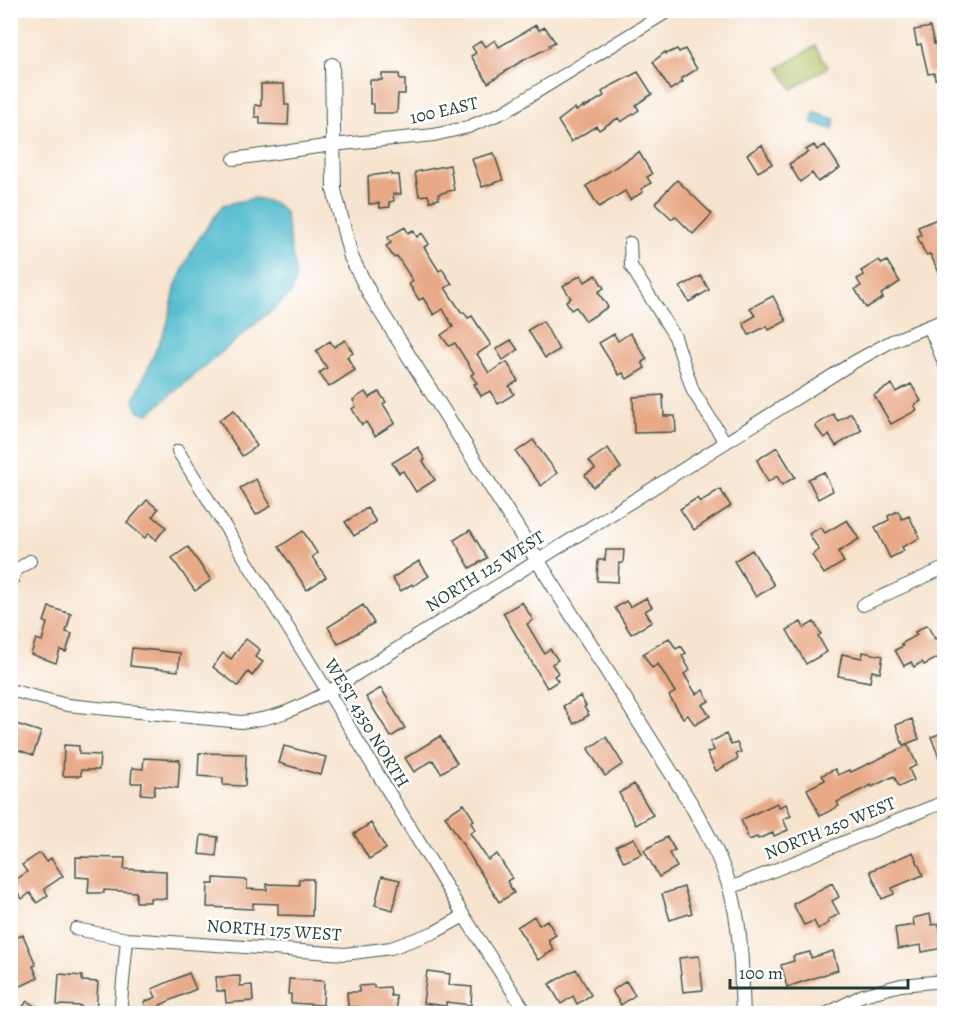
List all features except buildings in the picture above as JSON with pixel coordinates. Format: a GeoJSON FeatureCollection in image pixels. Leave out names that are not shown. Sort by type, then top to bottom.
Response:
{"type":"FeatureCollection","features":[{"type":"Feature","properties":{"kind":"street","name":"100 EAST"},"geometry":{"type":"LineString","coordinates":[[234,159],[332,145],[434,135],[468,127],[504,112],[670,10]]}},
{"type":"Feature","properties":{"kind":"street"},"geometry":{"type":"LineString","coordinates":[[332,65],[334,190],[351,257],[371,296],[712,840],[730,888],[736,915],[743,1014]]}},
{"type":"Feature","properties":{"kind":"street"},"geometry":{"type":"LineString","coordinates":[[630,243],[631,266],[675,337],[693,391],[725,442]]}},
{"type":"Feature","properties":{"kind":"street","name":"NORTH 125 WEST"},"geometry":{"type":"LineString","coordinates":[[10,690],[67,705],[242,722],[267,719],[291,711],[327,692],[854,362],[892,341],[945,320]]}},
{"type":"Feature","properties":{"kind":"street"},"geometry":{"type":"LineString","coordinates":[[929,326],[945,363]]}},
{"type":"Feature","properties":{"kind":"street","name":"WEST 4350 NORTH"},"geometry":{"type":"LineString","coordinates":[[178,451],[464,916],[527,1014]]}},
{"type":"Feature","properties":{"kind":"street"},"geometry":{"type":"LineString","coordinates":[[10,587],[15,571],[30,561]]}},
{"type":"Feature","properties":{"kind":"street"},"geometry":{"type":"LineString","coordinates":[[863,605],[945,568]]}},
{"type":"Feature","properties":{"kind":"street","name":"NORTH 250 WEST"},"geometry":{"type":"LineString","coordinates":[[730,888],[945,802]]}},
{"type":"Feature","properties":{"kind":"street","name":"NORTH 175 WEST"},"geometry":{"type":"LineString","coordinates":[[76,930],[127,939],[345,954],[391,948],[435,933],[464,916]]}},
{"type":"Feature","properties":{"kind":"street"},"geometry":{"type":"LineString","coordinates":[[120,1014],[127,939]]}},
{"type":"Feature","properties":{"kind":"street"},"geometry":{"type":"LineString","coordinates":[[826,1014],[863,995],[901,985],[945,981]]}},
{"type":"Feature","properties":{"kind":"green space"},"geometry":{"type":"Polygon","coordinates":[[[815,46],[828,67],[792,89],[779,68],[815,46]]]}},
{"type":"Feature","properties":{"kind":"water"},"geometry":{"type":"Polygon","coordinates":[[[814,113],[835,119],[833,129],[811,123],[814,113]]]}},
{"type":"Feature","properties":{"kind":"water"},"geometry":{"type":"Polygon","coordinates":[[[254,198],[271,202],[285,212],[296,277],[292,293],[148,414],[138,411],[134,400],[167,325],[176,285],[194,246],[223,205],[254,198]]]}}]}
